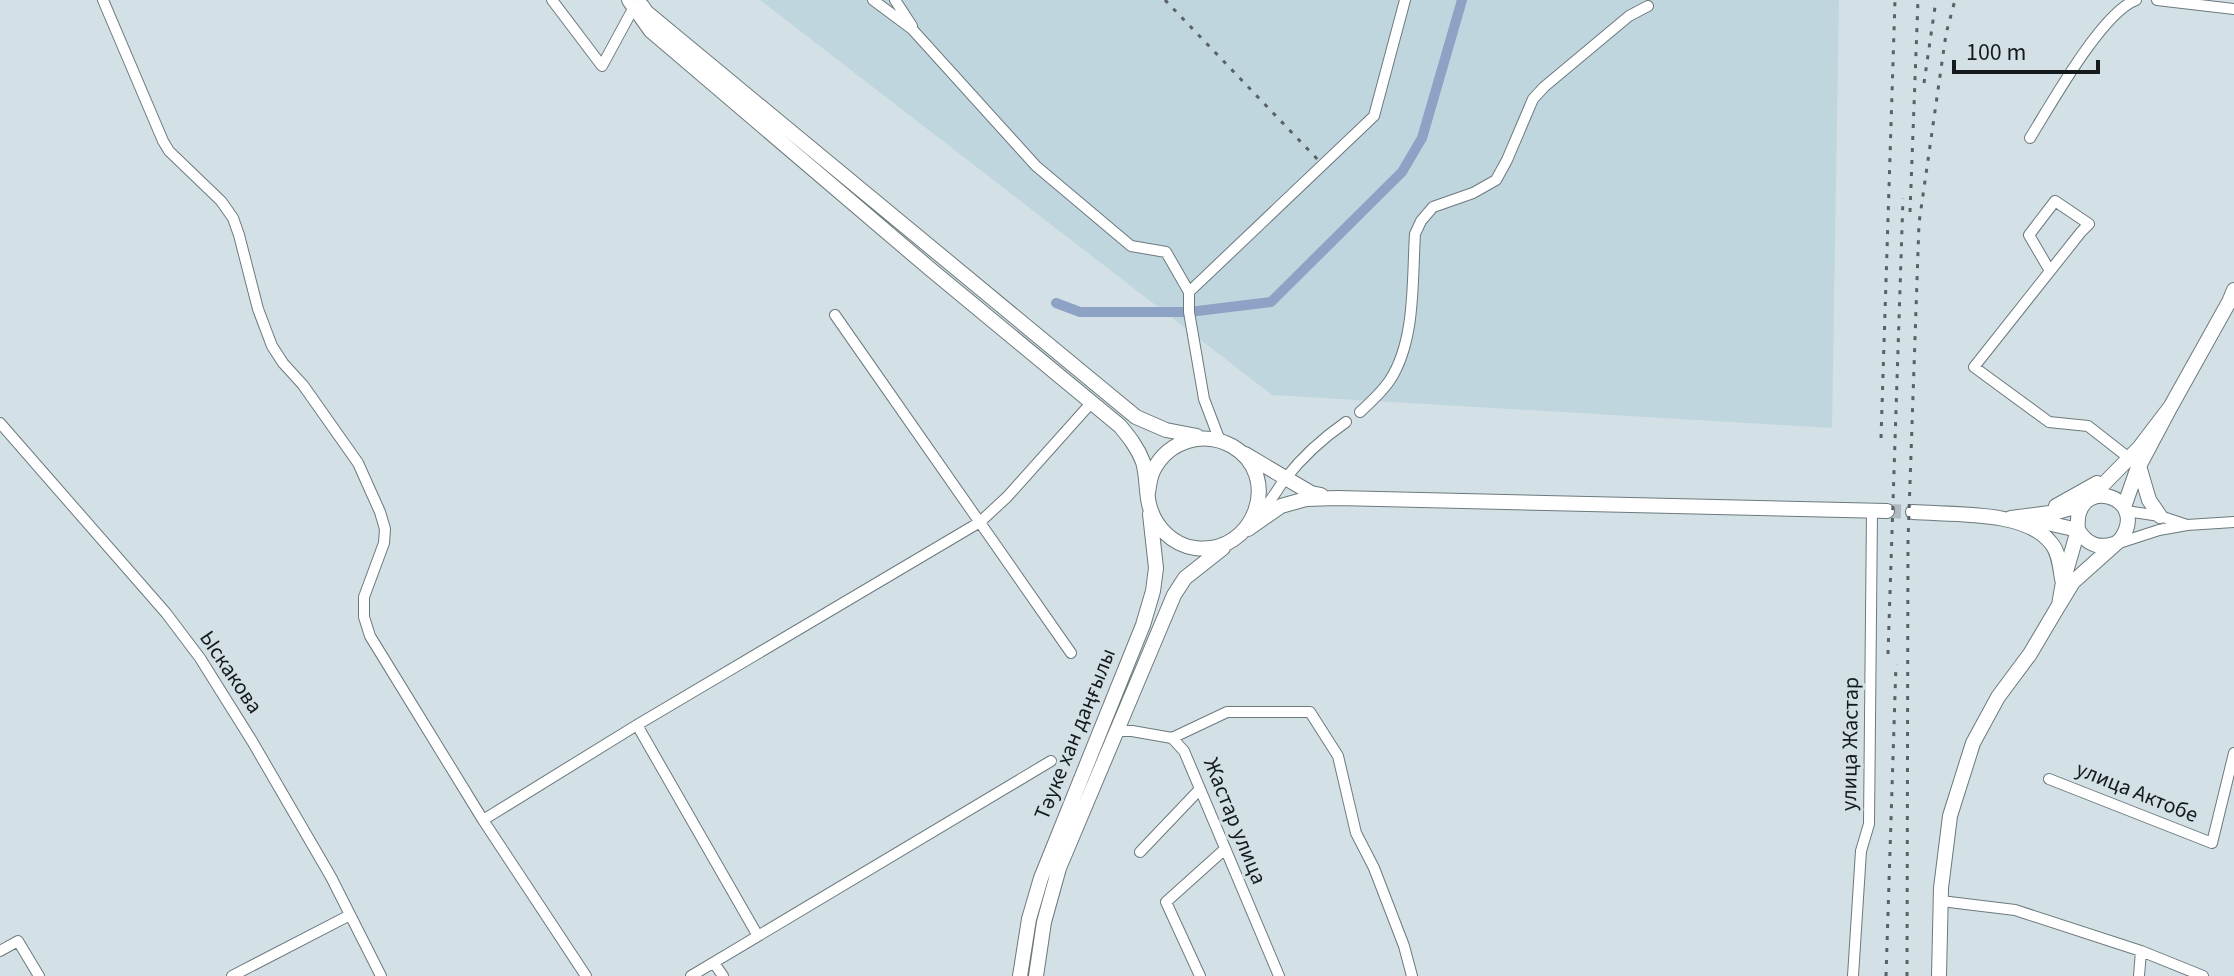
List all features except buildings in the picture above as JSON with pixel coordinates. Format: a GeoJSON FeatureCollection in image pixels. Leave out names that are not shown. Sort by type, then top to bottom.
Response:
{"type":"FeatureCollection","features":[{"type":"Feature","properties":{"kind":"main road"},"geometry":{"type":"LineString","coordinates":[[633,2],[651,31],[916,258],[1120,426],[1133,442],[1143,463],[1149,499],[1158,525],[1173,540],[1192,548],[1213,548],[1242,531],[1254,515],[1259,497],[1257,478],[1249,461],[1235,448]]}},
{"type":"Feature","properties":{"kind":"main road"},"geometry":{"type":"LineString","coordinates":[[633,2],[1136,417],[1166,430],[1213,439],[1235,448],[1311,493],[1337,498],[1880,511]]}},
{"type":"Feature","properties":{"kind":"main road"},"geometry":{"type":"LineString","coordinates":[[1939,976],[1941,901],[1950,816],[1973,743],[1998,697],[2030,654],[2073,582],[2126,532],[2125,509],[2134,462],[2171,406],[2234,290]]}},
{"type":"Feature","properties":{"kind":"main road"},"geometry":{"type":"LineString","coordinates":[[1149,499],[1152,471],[1165,453],[1183,441],[1213,439]]}},
{"type":"Feature","properties":{"kind":"main road"},"geometry":{"type":"LineString","coordinates":[[2043,513],[2134,462]]}},
{"type":"Feature","properties":{"kind":"main road"},"geometry":{"type":"LineString","coordinates":[[2134,462],[2149,500],[2160,516]]}},
{"type":"Feature","properties":{"kind":"main road"},"geometry":{"type":"LineString","coordinates":[[2059,605],[2078,530],[2078,513],[2114,473]]}},
{"type":"Feature","properties":{"kind":"main road"},"geometry":{"type":"LineString","coordinates":[[2011,518],[2085,502],[2095,496],[2112,497],[2125,509]]}},
{"type":"Feature","properties":{"kind":"main road","name":"Тәуке хан даңғылы"},"geometry":{"type":"LineString","coordinates":[[1036,976],[1044,922],[1059,868],[1174,595],[1185,578],[1242,531],[1281,506],[1306,499],[1337,498]]}},
{"type":"Feature","properties":{"kind":"main road","name":"Тәуке хан даңғылы"},"geometry":{"type":"LineString","coordinates":[[1020,976],[1029,919],[1041,878],[1143,625],[1153,591],[1156,568],[1149,499]]}},
{"type":"Feature","properties":{"kind":"main road"},"geometry":{"type":"LineString","coordinates":[[1913,512],[2047,523],[2078,530],[2089,543],[2097,546],[2114,544]]}},
{"type":"Feature","properties":{"kind":"main road"},"geometry":{"type":"LineString","coordinates":[[2011,518],[2051,542],[2059,559],[2063,582]]}},
{"type":"Feature","properties":{"kind":"main road"},"geometry":{"type":"LineString","coordinates":[[1143,625],[1158,631]]}},
{"type":"Feature","properties":{"kind":"street"},"geometry":{"type":"LineString","coordinates":[[103,0],[163,141],[169,151],[221,201],[233,218],[258,309],[272,346],[358,463],[380,512],[385,529],[384,543],[364,597],[364,617],[370,636],[483,820],[586,976]]}},
{"type":"Feature","properties":{"kind":"street"},"geometry":{"type":"LineString","coordinates":[[552,0],[602,66],[633,2]]}},
{"type":"Feature","properties":{"kind":"street"},"geometry":{"type":"LineString","coordinates":[[873,0],[917,35],[1036,166],[1131,246],[1166,252],[1189,292],[1189,312],[1213,439]]}},
{"type":"Feature","properties":{"kind":"street"},"geometry":{"type":"LineString","coordinates":[[895,0],[917,35]]}},
{"type":"Feature","properties":{"kind":"street"},"geometry":{"type":"LineString","coordinates":[[1189,292],[1374,116],[1405,0]]}},
{"type":"Feature","properties":{"kind":"street"},"geometry":{"type":"LineString","coordinates":[[2030,138],[2103,27],[2119,10],[2136,0]]}},
{"type":"Feature","properties":{"kind":"street"},"geometry":{"type":"LineString","coordinates":[[2157,0],[2234,9]]}},
{"type":"Feature","properties":{"kind":"street"},"geometry":{"type":"LineString","coordinates":[[1360,412],[1390,381],[1399,363],[1408,333],[1415,234],[1421,221],[1433,207],[1473,193],[1496,180],[1533,99],[1629,16],[1648,6]]}},
{"type":"Feature","properties":{"kind":"street"},"geometry":{"type":"LineString","coordinates":[[2050,271],[2029,235],[2055,201],[2089,224],[1974,367],[2049,422],[2088,426],[2134,462]]}},
{"type":"Feature","properties":{"kind":"street"},"geometry":{"type":"LineString","coordinates":[[835,315],[1071,653]]}},
{"type":"Feature","properties":{"kind":"street"},"geometry":{"type":"LineString","coordinates":[[483,820],[980,522],[1007,497],[1092,402]]}},
{"type":"Feature","properties":{"kind":"street"},"geometry":{"type":"LineString","coordinates":[[1242,531],[1265,509],[1286,477],[1323,438],[1346,422]]}},
{"type":"Feature","properties":{"kind":"street","name":"Ыскакова"},"geometry":{"type":"LineString","coordinates":[[0,423],[166,613],[200,658],[331,877],[381,976]]}},
{"type":"Feature","properties":{"kind":"street"},"geometry":{"type":"LineString","coordinates":[[2125,509],[2187,525]]}},
{"type":"Feature","properties":{"kind":"street","name":"улица Жастар"},"geometry":{"type":"LineString","coordinates":[[1853,976],[1861,851],[1869,824],[1880,511]]}},
{"type":"Feature","properties":{"kind":"street"},"geometry":{"type":"LineString","coordinates":[[2114,544],[2159,530],[2234,522]]}},
{"type":"Feature","properties":{"kind":"street"},"geometry":{"type":"LineString","coordinates":[[1115,731],[1172,738],[1227,712],[1310,712],[1338,756],[1356,833],[1374,868],[1404,946],[1412,976]]}},
{"type":"Feature","properties":{"kind":"street"},"geometry":{"type":"LineString","coordinates":[[637,725],[758,936]]}},
{"type":"Feature","properties":{"kind":"street","name":"Жастар улица"},"geometry":{"type":"LineString","coordinates":[[1172,738],[1184,751],[1279,976]]}},
{"type":"Feature","properties":{"kind":"street","name":"улица Актобе"},"geometry":{"type":"LineString","coordinates":[[2049,779],[2212,843],[2234,753]]}},
{"type":"Feature","properties":{"kind":"street"},"geometry":{"type":"LineString","coordinates":[[691,976],[1051,761]]}},
{"type":"Feature","properties":{"kind":"street"},"geometry":{"type":"LineString","coordinates":[[1140,852],[1200,789]]}},
{"type":"Feature","properties":{"kind":"street"},"geometry":{"type":"LineString","coordinates":[[1200,976],[1166,902],[1225,849]]}},
{"type":"Feature","properties":{"kind":"street"},"geometry":{"type":"LineString","coordinates":[[1941,901],[2015,910],[2141,951],[2203,976]]}},
{"type":"Feature","properties":{"kind":"street"},"geometry":{"type":"LineString","coordinates":[[232,976],[350,915]]}},
{"type":"Feature","properties":{"kind":"street"},"geometry":{"type":"LineString","coordinates":[[0,951],[18,941],[39,976]]}},
{"type":"Feature","properties":{"kind":"street"},"geometry":{"type":"LineString","coordinates":[[2139,976],[2141,951]]}},
{"type":"Feature","properties":{"kind":"street"},"geometry":{"type":"LineString","coordinates":[[714,963],[723,976]]}},
{"type":"Feature","properties":{"kind":"shaded area"},"geometry":{"type":"Polygon","coordinates":[[[760,0],[1839,0],[1832,428],[1272,395],[760,0]]]}},
{"type":"Feature","properties":{"kind":"waterway"},"geometry":{"type":"LineString","coordinates":[[1056,303],[1080,312],[1189,312],[1271,302],[1402,172],[1422,138],[1462,0]]}},
{"type":"Feature","properties":{"kind":"tunnel"},"geometry":{"type":"LineString","coordinates":[[1887,511],[1913,512]]}},
{"type":"Feature","properties":{"kind":"railway"},"geometry":{"type":"LineString","coordinates":[[1165,0],[1321,163]]}},
{"type":"Feature","properties":{"kind":"railway"},"geometry":{"type":"LineString","coordinates":[[1881,438],[1895,0]]}},
{"type":"Feature","properties":{"kind":"railway"},"geometry":{"type":"LineString","coordinates":[[1910,212],[1918,0]]}},
{"type":"Feature","properties":{"kind":"railway"},"geometry":{"type":"LineString","coordinates":[[1924,83],[1936,0]]}},
{"type":"Feature","properties":{"kind":"railway"},"geometry":{"type":"LineString","coordinates":[[1907,976],[1908,541],[1919,223],[1946,34],[1955,0]]}},
{"type":"Feature","properties":{"kind":"railway"},"geometry":{"type":"LineString","coordinates":[[1888,654],[1903,198]]}},
{"type":"Feature","properties":{"kind":"railway"},"geometry":{"type":"LineString","coordinates":[[1886,976],[1896,664]]}}]}
